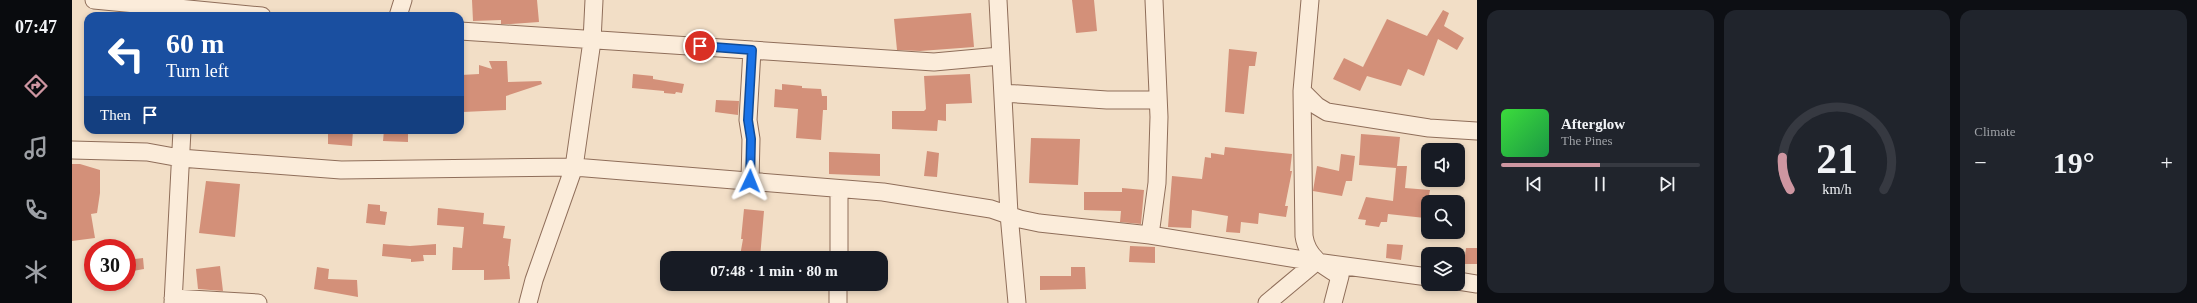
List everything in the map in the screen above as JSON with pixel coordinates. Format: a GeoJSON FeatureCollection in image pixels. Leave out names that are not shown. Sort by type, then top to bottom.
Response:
{"type":"FeatureCollection","features":[{"type":"Feature","properties":{"kind":"street"},"geometry":{"type":"LineString","coordinates":[[94,0],[222,12]]}},
{"type":"Feature","properties":{"kind":"street"},"geometry":{"type":"LineString","coordinates":[[399,12],[403,0]]}},
{"type":"Feature","properties":{"kind":"street"},"geometry":{"type":"LineString","coordinates":[[528,303],[534,280],[574,167],[592,41],[594,0]]}},
{"type":"Feature","properties":{"kind":"street"},"geometry":{"type":"LineString","coordinates":[[998,0],[1009,214],[1017,303]]}},
{"type":"Feature","properties":{"kind":"street"},"geometry":{"type":"LineString","coordinates":[[1150,235],[1157,183],[1158,100],[1153,31],[1154,0]]}},
{"type":"Feature","properties":{"kind":"street"},"geometry":{"type":"LineString","coordinates":[[1310,0],[1302,91],[1304,236],[1307,247],[1316,262],[1340,276],[1333,303]]}},
{"type":"Feature","properties":{"kind":"street"},"geometry":{"type":"LineString","coordinates":[[464,31],[592,41],[934,62],[1000,56]]}},
{"type":"Feature","properties":{"kind":"street"},"geometry":{"type":"LineString","coordinates":[[750,181],[751,139],[748,120],[752,50]]}},
{"type":"Feature","properties":{"kind":"street"},"geometry":{"type":"LineString","coordinates":[[1302,91],[1317,106],[1327,112],[1429,128],[1477,131]]}},
{"type":"Feature","properties":{"kind":"street"},"geometry":{"type":"LineString","coordinates":[[1003,93],[1107,100],[1158,100]]}},
{"type":"Feature","properties":{"kind":"street"},"geometry":{"type":"LineString","coordinates":[[182,134],[173,300],[258,303]]}},
{"type":"Feature","properties":{"kind":"street"},"geometry":{"type":"LineString","coordinates":[[72,150],[141,152],[180,158],[341,170],[574,167],[839,189],[926,198],[991,209],[1020,219],[1038,223],[1150,235],[1316,262],[1421,276]]}},
{"type":"Feature","properties":{"kind":"street"},"geometry":{"type":"LineString","coordinates":[[838,251],[839,189]]}},
{"type":"Feature","properties":{"kind":"street"},"geometry":{"type":"LineString","coordinates":[[1267,303],[1316,262]]}},
{"type":"Feature","properties":{"kind":"street"},"geometry":{"type":"LineString","coordinates":[[1465,282],[1477,284]]}},
{"type":"Feature","properties":{"kind":"street"},"geometry":{"type":"LineString","coordinates":[[838,291],[838,303]]}},
{"type":"Feature","properties":{"kind":"building"},"geometry":{"type":"Polygon","coordinates":[[[472,0],[537,0],[539,22],[501,24],[501,20],[473,21],[472,0]]]}},
{"type":"Feature","properties":{"kind":"building"},"geometry":{"type":"Polygon","coordinates":[[[1072,0],[1094,0],[1097,31],[1076,33],[1072,0]]]}},
{"type":"Feature","properties":{"kind":"building"},"geometry":{"type":"Polygon","coordinates":[[[1443,10],[1449,13],[1444,26],[1464,38],[1457,50],[1438,39],[1424,76],[1408,69],[1401,86],[1367,76],[1360,91],[1333,79],[1344,58],[1363,67],[1387,19],[1427,36],[1443,10]]]}},
{"type":"Feature","properties":{"kind":"building"},"geometry":{"type":"Polygon","coordinates":[[[971,13],[974,47],[920,51],[897,50],[894,19],[971,13]]]}},
{"type":"Feature","properties":{"kind":"building"},"geometry":{"type":"Polygon","coordinates":[[[1229,49],[1257,52],[1255,66],[1249,66],[1244,114],[1225,112],[1229,49]]]}},
{"type":"Feature","properties":{"kind":"building"},"geometry":{"type":"Polygon","coordinates":[[[489,61],[507,61],[508,82],[541,81],[542,84],[506,96],[506,110],[464,112],[464,75],[479,74],[479,65],[492,69],[489,61]]]}},
{"type":"Feature","properties":{"kind":"building"},"geometry":{"type":"Polygon","coordinates":[[[633,74],[653,76],[653,79],[684,84],[682,93],[664,93],[664,91],[632,88],[633,74]]]}},
{"type":"Feature","properties":{"kind":"building"},"geometry":{"type":"Polygon","coordinates":[[[970,74],[972,103],[946,104],[946,121],[938,120],[937,131],[892,129],[892,111],[924,111],[926,109],[924,76],[970,74]]]}},
{"type":"Feature","properties":{"kind":"building"},"geometry":{"type":"Polygon","coordinates":[[[782,84],[802,86],[802,88],[821,89],[822,96],[827,96],[827,110],[823,110],[821,140],[796,138],[798,109],[774,107],[775,89],[782,90],[782,84]]]}},
{"type":"Feature","properties":{"kind":"building"},"geometry":{"type":"Polygon","coordinates":[[[716,100],[739,101],[738,115],[715,112],[716,100]]]}},
{"type":"Feature","properties":{"kind":"building"},"geometry":{"type":"Polygon","coordinates":[[[328,134],[353,134],[352,146],[328,144],[328,134]]]}},
{"type":"Feature","properties":{"kind":"building"},"geometry":{"type":"Polygon","coordinates":[[[384,134],[408,134],[408,142],[383,141],[384,134]]]}},
{"type":"Feature","properties":{"kind":"building"},"geometry":{"type":"Polygon","coordinates":[[[1361,134],[1400,137],[1397,166],[1407,166],[1405,188],[1430,190],[1429,195],[1421,195],[1421,218],[1388,214],[1387,222],[1381,222],[1379,227],[1365,225],[1366,220],[1358,219],[1366,197],[1393,201],[1396,168],[1359,165],[1361,134]]]}},
{"type":"Feature","properties":{"kind":"building"},"geometry":{"type":"Polygon","coordinates":[[[1031,138],[1080,139],[1078,185],[1029,183],[1031,138]]]}},
{"type":"Feature","properties":{"kind":"building"},"geometry":{"type":"Polygon","coordinates":[[[1225,147],[1292,154],[1290,171],[1292,171],[1285,206],[1288,206],[1286,217],[1259,213],[1258,224],[1241,222],[1240,233],[1226,232],[1228,216],[1192,210],[1191,228],[1168,227],[1172,176],[1202,179],[1205,157],[1211,158],[1211,153],[1224,155],[1225,147]]]}},
{"type":"Feature","properties":{"kind":"building"},"geometry":{"type":"Polygon","coordinates":[[[927,151],[939,153],[937,177],[924,176],[927,151]]]}},
{"type":"Feature","properties":{"kind":"building"},"geometry":{"type":"Polygon","coordinates":[[[829,152],[880,154],[880,176],[829,174],[829,152]]]}},
{"type":"Feature","properties":{"kind":"building"},"geometry":{"type":"Polygon","coordinates":[[[1341,154],[1355,156],[1352,181],[1346,181],[1342,196],[1313,191],[1317,166],[1339,171],[1341,154]]]}},
{"type":"Feature","properties":{"kind":"building"},"geometry":{"type":"Polygon","coordinates":[[[72,164],[80,164],[100,170],[100,193],[97,213],[91,214],[95,238],[72,241],[72,164]]]}},
{"type":"Feature","properties":{"kind":"building"},"geometry":{"type":"Polygon","coordinates":[[[206,181],[240,184],[235,237],[199,233],[206,181]]]}},
{"type":"Feature","properties":{"kind":"building"},"geometry":{"type":"Polygon","coordinates":[[[1122,188],[1144,190],[1141,224],[1120,222],[1121,211],[1084,210],[1084,192],[1122,192],[1122,188]]]}},
{"type":"Feature","properties":{"kind":"building"},"geometry":{"type":"Polygon","coordinates":[[[368,204],[380,205],[380,211],[387,212],[385,225],[366,223],[368,204]]]}},
{"type":"Feature","properties":{"kind":"building"},"geometry":{"type":"Polygon","coordinates":[[[438,208],[484,213],[483,224],[505,226],[503,238],[511,239],[508,266],[510,279],[484,280],[484,270],[452,270],[453,247],[462,248],[464,227],[437,225],[438,208]]]}},
{"type":"Feature","properties":{"kind":"building"},"geometry":{"type":"Polygon","coordinates":[[[744,209],[764,211],[761,251],[741,251],[743,239],[741,239],[744,209]]]}},
{"type":"Feature","properties":{"kind":"building"},"geometry":{"type":"Polygon","coordinates":[[[383,244],[410,246],[436,244],[436,255],[423,255],[424,261],[411,262],[411,259],[382,256],[383,244]]]}},
{"type":"Feature","properties":{"kind":"building"},"geometry":{"type":"Polygon","coordinates":[[[1387,244],[1403,245],[1401,260],[1386,258],[1387,244]]]}},
{"type":"Feature","properties":{"kind":"building"},"geometry":{"type":"Polygon","coordinates":[[[1130,246],[1155,247],[1155,263],[1129,262],[1130,246]]]}},
{"type":"Feature","properties":{"kind":"building"},"geometry":{"type":"Polygon","coordinates":[[[1466,248],[1477,248],[1477,264],[1465,264],[1466,248]]]}},
{"type":"Feature","properties":{"kind":"building"},"geometry":{"type":"Polygon","coordinates":[[[143,258],[144,269],[136,270],[136,259],[143,258]]]}},
{"type":"Feature","properties":{"kind":"building"},"geometry":{"type":"Polygon","coordinates":[[[220,266],[223,291],[198,289],[196,269],[220,266]]]}},
{"type":"Feature","properties":{"kind":"building"},"geometry":{"type":"Polygon","coordinates":[[[317,267],[329,269],[328,279],[357,280],[358,297],[314,289],[317,267]]]}},
{"type":"Feature","properties":{"kind":"building"},"geometry":{"type":"Polygon","coordinates":[[[1071,267],[1085,267],[1086,289],[1040,290],[1040,276],[1071,276],[1071,267]]]}},
{"type":"Feature","properties":{"kind":"route"},"geometry":{"type":"LineString","coordinates":[[700,46],[752,50],[748,120],[751,139],[750,181]]}}]}
